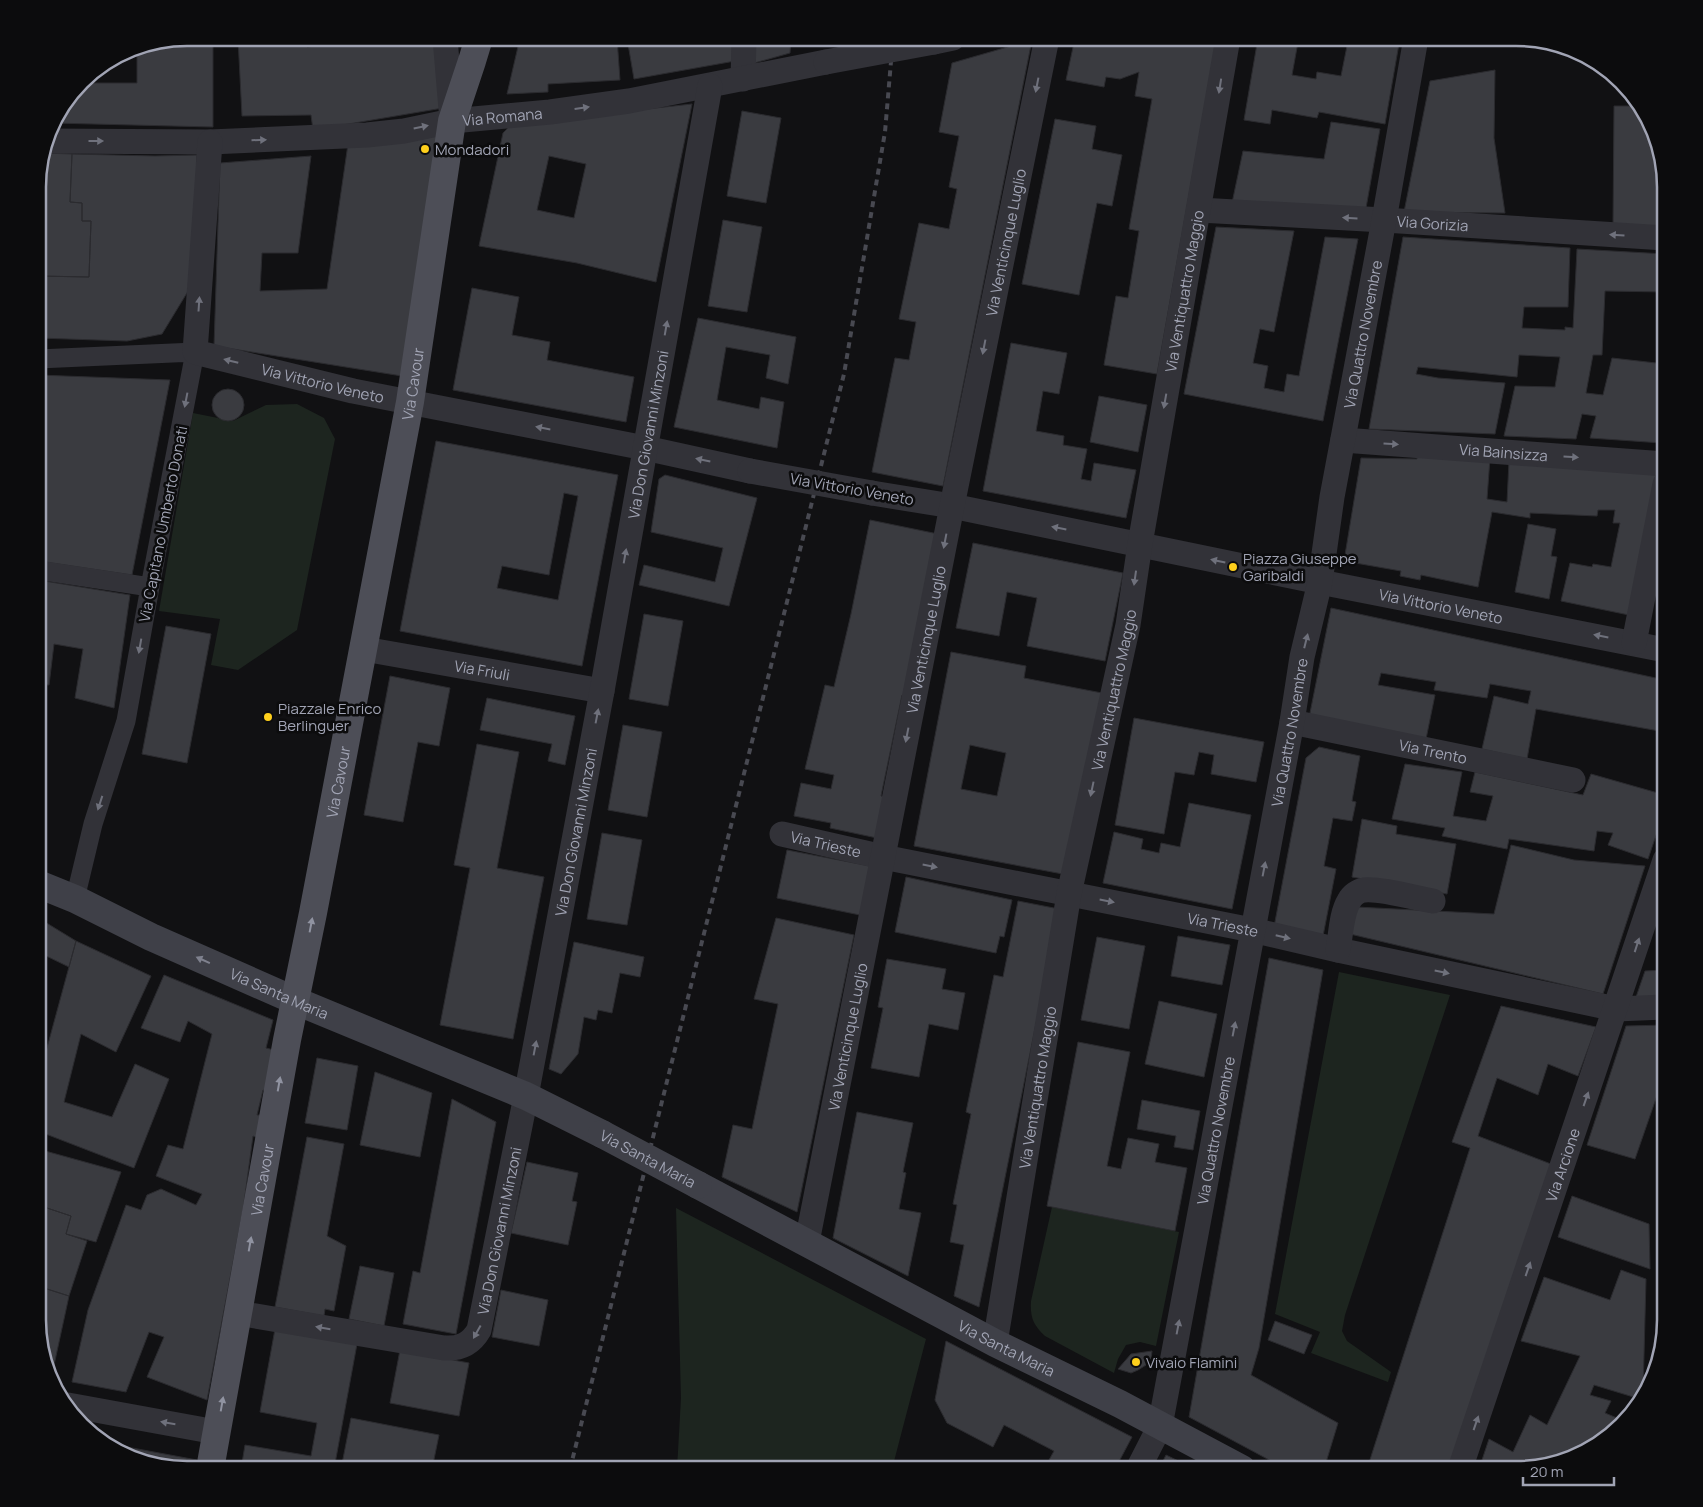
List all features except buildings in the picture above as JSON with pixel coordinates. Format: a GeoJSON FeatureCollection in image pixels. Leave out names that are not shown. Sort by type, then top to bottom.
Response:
{"type":"FeatureCollection","features":[{"type":"Feature","properties":{"kind":"main road","name":"Via Cavour"},"geometry":{"type":"LineString","coordinates":[[211,1461],[296,1001],[410,402],[452,121],[476,47]]}},
{"type":"Feature","properties":{"kind":"main road","name":"Via Santa Maria"},"geometry":{"type":"LineString","coordinates":[[47,888],[296,1001],[526,1096],[602,1134],[995,1343],[1120,1404],[1225,1461]]}},
{"type":"Feature","properties":{"kind":"street","name":"Via Romana"},"geometry":{"type":"LineString","coordinates":[[55,141],[210,142],[367,136],[452,121],[593,107],[909,46]]}},
{"type":"Feature","properties":{"kind":"street","name":"Via Venticinque Luglio"},"geometry":{"type":"LineString","coordinates":[[807,1242],[952,506],[1045,46]]}},
{"type":"Feature","properties":{"kind":"street","name":"Via Ventiquattro Maggio"},"geometry":{"type":"LineString","coordinates":[[995,1343],[1069,894],[1128,625],[1140,544],[1227,46]]}},
{"type":"Feature","properties":{"kind":"street","name":"Via Quattro Novembre"},"geometry":{"type":"LineString","coordinates":[[1142,1461],[1160,1426],[1292,722],[1302,657],[1320,582],[1332,497],[1415,46]]}},
{"type":"Feature","properties":{"kind":"street"},"geometry":{"type":"LineString","coordinates":[[446,47],[452,121]]}},
{"type":"Feature","properties":{"kind":"street"},"geometry":{"type":"LineString","coordinates":[[743,79],[744,47]]}},
{"type":"Feature","properties":{"kind":"street","name":"Via Don Giovanni Minzoni"},"geometry":{"type":"LineString","coordinates":[[238,1313],[444,1348],[453,1348],[470,1342],[480,1330],[602,691],[710,86]]}},
{"type":"Feature","properties":{"kind":"street","name":"Via Capitano Umberto Donati"},"geometry":{"type":"LineString","coordinates":[[75,899],[93,824],[126,721],[195,352],[210,142]]}},
{"type":"Feature","properties":{"kind":"street","name":"Via Gorizia"},"geometry":{"type":"LineString","coordinates":[[1199,210],[1656,237]]}},
{"type":"Feature","properties":{"kind":"street","name":"Via Vittorio Veneto"},"geometry":{"type":"LineString","coordinates":[[47,359],[195,352],[352,391],[645,448],[750,471],[952,506],[1320,582],[1656,648]]}},
{"type":"Feature","properties":{"kind":"street","name":"Via Bainsizza"},"geometry":{"type":"LineString","coordinates":[[1343,440],[1656,463]]}},
{"type":"Feature","properties":{"kind":"street"},"geometry":{"type":"LineString","coordinates":[[1634,643],[1656,529]]}},
{"type":"Feature","properties":{"kind":"street"},"geometry":{"type":"LineString","coordinates":[[47,571],[150,587]]}},
{"type":"Feature","properties":{"kind":"street","name":"Via Friuli"},"geometry":{"type":"LineString","coordinates":[[364,649],[602,691]]}},
{"type":"Feature","properties":{"kind":"street","name":"Via Trento"},"geometry":{"type":"LineString","coordinates":[[1292,722],[1573,780]]}},
{"type":"Feature","properties":{"kind":"street","name":"Via Trieste"},"geometry":{"type":"LineString","coordinates":[[782,834],[1252,930],[1616,1009],[1657,1007]]}},
{"type":"Feature","properties":{"kind":"street","name":"Via Arcione"},"geometry":{"type":"LineString","coordinates":[[1463,1461],[1657,885]]}},
{"type":"Feature","properties":{"kind":"street"},"geometry":{"type":"LineString","coordinates":[[1338,950],[1345,910],[1349,900],[1355,893],[1363,890],[1374,890],[1433,901]]}},
{"type":"Feature","properties":{"kind":"street"},"geometry":{"type":"LineString","coordinates":[[76,1407],[216,1432]]}},
{"type":"Feature","properties":{"kind":"shaded area"},"geometry":{"type":"Polygon","coordinates":[[[297,404],[324,418],[335,439],[297,630],[238,670],[211,665],[220,619],[159,611],[193,413],[233,421],[266,405],[297,404]]]}},
{"type":"Feature","properties":{"kind":"shaded area"},"geometry":{"type":"Polygon","coordinates":[[[1339,972],[1450,995],[1345,1315],[1342,1331],[1347,1341],[1391,1372],[1388,1382],[1311,1353],[1320,1332],[1275,1314],[1339,972]]]}},
{"type":"Feature","properties":{"kind":"shaded area"},"geometry":{"type":"Polygon","coordinates":[[[1052,1207],[1179,1232],[1156,1346],[1140,1342],[1126,1345],[1118,1359],[1114,1373],[1045,1336],[1033,1320],[1031,1301],[1052,1207]]]}},
{"type":"Feature","properties":{"kind":"shaded area"},"geometry":{"type":"Polygon","coordinates":[[[676,1208],[926,1339],[894,1461],[677,1461],[681,1398],[676,1208]]]}},
{"type":"Feature","properties":{"kind":"railway"},"geometry":{"type":"LineString","coordinates":[[572,1461],[844,374],[885,132],[892,46]]}},
{"type":"Feature","properties":{"kind":"place","name":"Mondadori"},"geometry":{"type":"Point","coordinates":[425,149]}},
{"type":"Feature","properties":{"kind":"place","name":"Piazza Giuseppe Garibaldi"},"geometry":{"type":"Point","coordinates":[1233,567]}},
{"type":"Feature","properties":{"kind":"place","name":"Piazzale Enrico Berlinguer"},"geometry":{"type":"Point","coordinates":[268,717]}},
{"type":"Feature","properties":{"kind":"place","name":"Vivaio Flamini"},"geometry":{"type":"Point","coordinates":[1136,1362]}}]}
